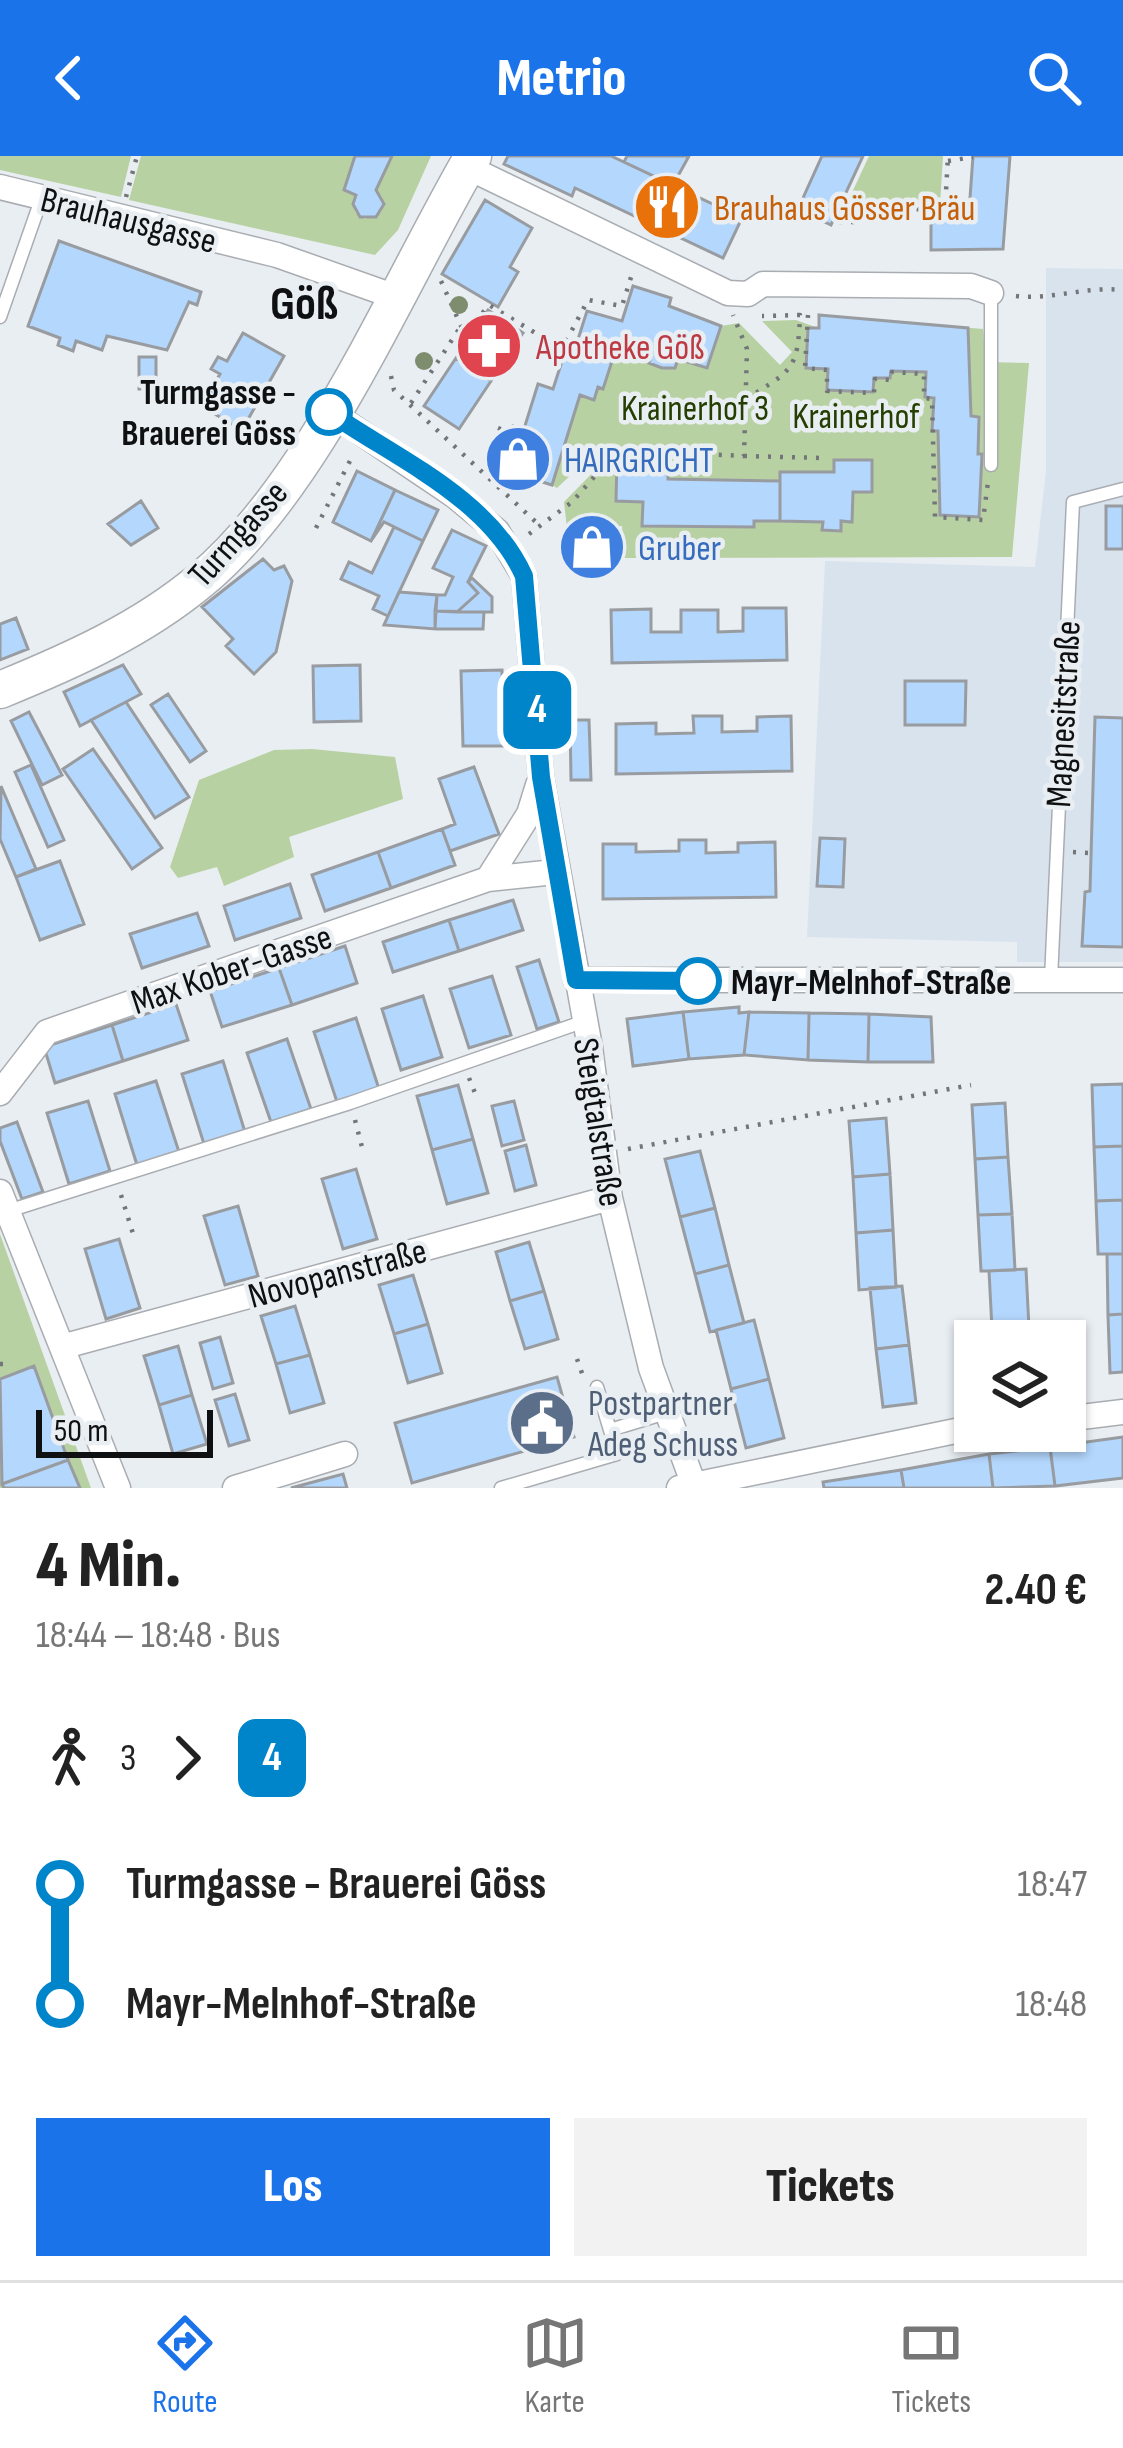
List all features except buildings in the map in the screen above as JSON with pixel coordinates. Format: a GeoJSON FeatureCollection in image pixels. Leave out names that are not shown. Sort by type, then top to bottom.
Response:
{"type":"FeatureCollection","features":[{"type":"Feature","properties":{"kind":"main road","name":"Turmgasse"},"geometry":{"type":"LineString","coordinates":[[0,690],[140,625],[204,578],[275,498],[470,162]]}},
{"type":"Feature","properties":{"kind":"street","name":"Turmgasse"},"geometry":{"type":"LineString","coordinates":[[470,162],[639,252],[728,293]]}},
{"type":"Feature","properties":{"kind":"street","name":"Brauhausgasse"},"geometry":{"type":"LineString","coordinates":[[0,187],[277,255],[393,296]]}},
{"type":"Feature","properties":{"kind":"street"},"geometry":{"type":"LineString","coordinates":[[728,293],[748,295],[763,284],[971,286],[991,293]]}},
{"type":"Feature","properties":{"kind":"street","name":"Steigtalstraße"},"geometry":{"type":"LineString","coordinates":[[329,412],[455,496],[513,551],[530,598],[541,777],[585,1022],[610,1198],[689,1486]]}},
{"type":"Feature","properties":{"kind":"street"},"geometry":{"type":"LineString","coordinates":[[488,879],[529,814],[541,777]]}},
{"type":"Feature","properties":{"kind":"street","name":"Max Kober-Gasse"},"geometry":{"type":"LineString","coordinates":[[0,1094],[47,1032],[488,879],[555,872]]}},
{"type":"Feature","properties":{"kind":"street"},"geometry":{"type":"LineString","coordinates":[[576,980],[1123,980]]}},
{"type":"Feature","properties":{"kind":"street","name":"Novopanstraße"},"geometry":{"type":"LineString","coordinates":[[65,1346],[610,1198]]}},
{"type":"Feature","properties":{"kind":"street"},"geometry":{"type":"LineString","coordinates":[[4,1202],[118,1488]]}},
{"type":"Feature","properties":{"kind":"street"},"geometry":{"type":"LineString","coordinates":[[1086,1416],[1123,1412]]}},
{"type":"Feature","properties":{"kind":"street"},"geometry":{"type":"LineString","coordinates":[[689,1486],[954,1431]]}},
{"type":"Feature","properties":{"kind":"street"},"geometry":{"type":"LineString","coordinates":[[235,1488],[345,1454]]}},
{"type":"Feature","properties":{"kind":"lane"},"geometry":{"type":"LineString","coordinates":[[0,317],[41,197]]}},
{"type":"Feature","properties":{"kind":"lane"},"geometry":{"type":"LineString","coordinates":[[991,293],[991,465]]}},
{"type":"Feature","properties":{"kind":"lane","name":"Magnesitstraße"},"geometry":{"type":"LineString","coordinates":[[1051,979],[1072,502],[1123,488]]}},
{"type":"Feature","properties":{"kind":"lane"},"geometry":{"type":"LineString","coordinates":[[4,1202],[116,1178],[585,1022]]}},
{"type":"Feature","properties":{"kind":"lane"},"geometry":{"type":"LineString","coordinates":[[502,1488],[617,1454],[597,1387]]}},
{"type":"Feature","properties":{"kind":"lane"},"geometry":{"type":"LineString","coordinates":[[610,1430],[666,1413]]}},
{"type":"Feature","properties":{"kind":"path"},"geometry":{"type":"LineString","coordinates":[[128,189],[137,156]]}},
{"type":"Feature","properties":{"kind":"path"},"geometry":{"type":"LineString","coordinates":[[838,222],[849,226],[860,222],[868,210],[945,208],[948,158],[973,157]]}},
{"type":"Feature","properties":{"kind":"path"},"geometry":{"type":"LineString","coordinates":[[623,317],[622,306],[639,252]]}},
{"type":"Feature","properties":{"kind":"path"},"geometry":{"type":"LineString","coordinates":[[438,276],[461,326],[472,334]]}},
{"type":"Feature","properties":{"kind":"path"},"geometry":{"type":"LineString","coordinates":[[991,293],[1046,298],[1097,287],[1123,290]]}},
{"type":"Feature","properties":{"kind":"path"},"geometry":{"type":"LineString","coordinates":[[728,293],[747,349],[744,456]]}},
{"type":"Feature","properties":{"kind":"path"},"geometry":{"type":"LineString","coordinates":[[546,352],[564,345],[588,300],[622,306]]}},
{"type":"Feature","properties":{"kind":"path"},"geometry":{"type":"LineString","coordinates":[[461,326],[471,327],[489,305],[557,346]]}},
{"type":"Feature","properties":{"kind":"path"},"geometry":{"type":"LineString","coordinates":[[746,399],[794,370],[799,357],[800,315],[751,316]]}},
{"type":"Feature","properties":{"kind":"path"},"geometry":{"type":"LineString","coordinates":[[808,315],[805,368],[827,370],[827,391],[874,393],[875,379],[891,380],[892,373],[924,374],[924,398],[932,398],[935,518],[982,520],[991,465]]}},
{"type":"Feature","properties":{"kind":"path"},"geometry":{"type":"LineString","coordinates":[[410,405],[461,326]]}},
{"type":"Feature","properties":{"kind":"path"},"geometry":{"type":"LineString","coordinates":[[389,369],[394,390],[538,524]]}},
{"type":"Feature","properties":{"kind":"path"},"geometry":{"type":"LineString","coordinates":[[498,428],[511,434]]}},
{"type":"Feature","properties":{"kind":"path"},"geometry":{"type":"LineString","coordinates":[[563,447],[823,458]]}},
{"type":"Feature","properties":{"kind":"path"},"geometry":{"type":"LineString","coordinates":[[513,551],[538,524],[572,502],[616,452]]}},
{"type":"Feature","properties":{"kind":"path"},"geometry":{"type":"LineString","coordinates":[[316,528],[345,474]]}},
{"type":"Feature","properties":{"kind":"path"},"geometry":{"type":"LineString","coordinates":[[1076,851],[1090,853]]}},
{"type":"Feature","properties":{"kind":"path"},"geometry":{"type":"LineString","coordinates":[[605,1153],[971,1085]]}},
{"type":"Feature","properties":{"kind":"path"},"geometry":{"type":"LineString","coordinates":[[350,1103],[363,1150]]}},
{"type":"Feature","properties":{"kind":"path"},"geometry":{"type":"LineString","coordinates":[[116,1178],[135,1240]]}},
{"type":"Feature","properties":{"kind":"shaded area"},"geometry":{"type":"Polygon","coordinates":[[[1046,268],[1123,269],[1123,962],[1017,962],[1017,942],[807,937],[825,561],[1035,567],[1046,471],[1046,268]]]}},
{"type":"Feature","properties":{"kind":"green space"},"geometry":{"type":"Polygon","coordinates":[[[0,156],[131,156],[121,197],[0,170],[0,156]]]}},
{"type":"Feature","properties":{"kind":"green space"},"geometry":{"type":"Polygon","coordinates":[[[141,156],[355,156],[344,190],[356,195],[355,212],[365,219],[382,211],[376,190],[392,156],[431,156],[398,230],[375,255],[129,200],[141,156]]]}},
{"type":"Feature","properties":{"kind":"green space"},"geometry":{"type":"Polygon","coordinates":[[[869,156],[943,156],[940,205],[849,199],[869,156]]]}},
{"type":"Feature","properties":{"kind":"green space","name":"Krainerhof"},"geometry":{"type":"Polygon","coordinates":[[[819,315],[983,329],[986,362],[1029,363],[1012,557],[624,558],[622,526],[567,528],[564,502],[608,457],[591,456],[557,488],[552,485],[580,395],[593,400],[598,387],[603,388],[615,352],[651,357],[649,363],[661,367],[678,359],[707,368],[721,326],[739,323],[780,365],[792,352],[762,321],[796,320],[818,328],[819,315]]]}},
{"type":"Feature","properties":{"kind":"green space"},"geometry":{"type":"Polygon","coordinates":[[[274,750],[395,757],[403,799],[289,837],[294,857],[224,886],[217,867],[178,878],[170,867],[199,780],[274,750]]]}},
{"type":"Feature","properties":{"kind":"green space"},"geometry":{"type":"Polygon","coordinates":[[[0,1234],[91,1488],[0,1488],[0,1234]]]}},
{"type":"Feature","properties":{"kind":"bus line","name":"4"},"geometry":{"type":"LineString","coordinates":[[329,412],[476,513],[513,551],[524,576],[530,598],[541,777],[576,980],[698,981]]}},
{"type":"Feature","properties":{"kind":"place","name":"Brauhaus Gösser Bräu"},"geometry":{"type":"Point","coordinates":[667,207]}},
{"type":"Feature","properties":{"kind":"place","name":"Apotheke Göß"},"geometry":{"type":"Point","coordinates":[489,346]}},
{"type":"Feature","properties":{"kind":"place","name":"Turmgasse - Brauerei Göss"},"geometry":{"type":"Point","coordinates":[329,412]}},
{"type":"Feature","properties":{"kind":"place","name":"HAIRGRICHT"},"geometry":{"type":"Point","coordinates":[518,459]}},
{"type":"Feature","properties":{"kind":"place","name":"Gruber"},"geometry":{"type":"Point","coordinates":[592,547]}},
{"type":"Feature","properties":{"kind":"place","name":"Mayr-Melnhof-Straße"},"geometry":{"type":"Point","coordinates":[698,981]}},
{"type":"Feature","properties":{"kind":"place","name":"Postpartner Adeg Schuss"},"geometry":{"type":"Point","coordinates":[542,1423]}},
{"type":"Feature","properties":{"kind":"district","name":"Göß"},"geometry":{"type":"Point","coordinates":[304,302]}},
{"type":"Feature","properties":{"kind":"park label","name":"Krainerhof 3"},"geometry":{"type":"Point","coordinates":[695,407]}}]}
